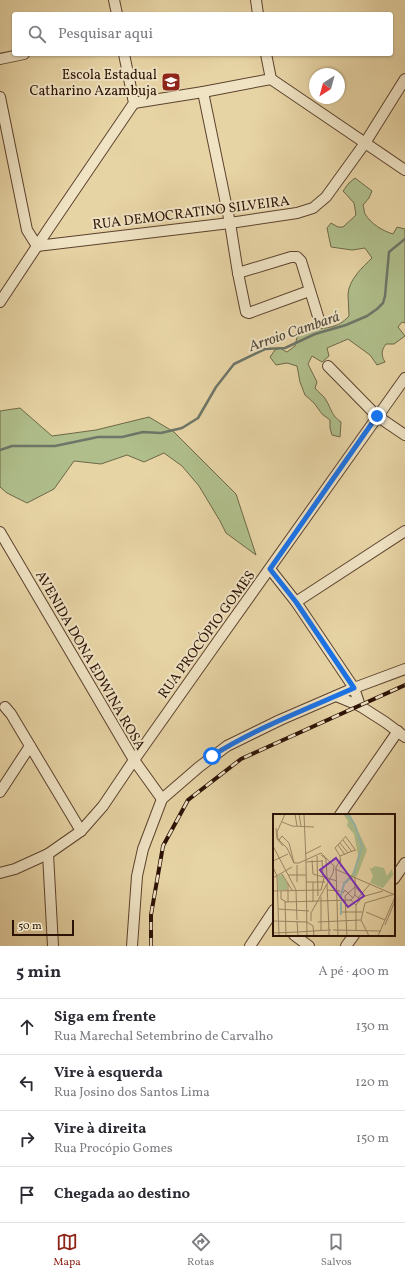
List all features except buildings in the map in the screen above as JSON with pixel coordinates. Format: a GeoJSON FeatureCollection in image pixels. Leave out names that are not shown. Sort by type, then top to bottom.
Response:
{"type":"FeatureCollection","features":[{"type":"Feature","properties":{"kind":"street"},"geometry":{"type":"LineString","coordinates":[[114,0],[116,12]]}},
{"type":"Feature","properties":{"kind":"street"},"geometry":{"type":"LineString","coordinates":[[256,0],[258,12]]}},
{"type":"Feature","properties":{"kind":"street"},"geometry":{"type":"LineString","coordinates":[[0,59],[14,56]]}},
{"type":"Feature","properties":{"kind":"street"},"geometry":{"type":"LineString","coordinates":[[0,302],[134,103],[124,56]]}},
{"type":"Feature","properties":{"kind":"street"},"geometry":{"type":"LineString","coordinates":[[266,56],[271,79],[405,170]]}},
{"type":"Feature","properties":{"kind":"street"},"geometry":{"type":"LineString","coordinates":[[134,103],[271,79]]}},
{"type":"Feature","properties":{"kind":"street","name":"RUA DEMOCRATINO SILVEIRA"},"geometry":{"type":"LineString","coordinates":[[37,246],[230,223],[313,208],[326,197],[365,143],[405,79]]}},
{"type":"Feature","properties":{"kind":"street"},"geometry":{"type":"LineString","coordinates":[[203,92],[230,223],[246,312],[248,313],[309,291]]}},
{"type":"Feature","properties":{"kind":"street"},"geometry":{"type":"LineString","coordinates":[[0,97],[27,230],[37,246]]}},
{"type":"Feature","properties":{"kind":"street"},"geometry":{"type":"LineString","coordinates":[[238,273],[291,257],[297,257],[300,261],[320,323]]}},
{"type":"Feature","properties":{"kind":"street"},"geometry":{"type":"LineString","coordinates":[[328,366],[377,416],[405,435]]}},
{"type":"Feature","properties":{"kind":"street","name":"RUA PROCÓPIO GOMES"},"geometry":{"type":"LineString","coordinates":[[0,873],[15,869],[48,854],[81,831],[103,806],[405,378]]}},
{"type":"Feature","properties":{"kind":"street"},"geometry":{"type":"LineString","coordinates":[[296,602],[405,531]]}},
{"type":"Feature","properties":{"kind":"street","name":"AVENIDA DONA EDWINA ROSA"},"geometry":{"type":"LineString","coordinates":[[0,532],[134,760],[162,799]]}},
{"type":"Feature","properties":{"kind":"street"},"geometry":{"type":"LineString","coordinates":[[270,569],[296,602],[354,688],[360,706]]}},
{"type":"Feature","properties":{"kind":"street"},"geometry":{"type":"LineString","coordinates":[[132,946],[137,876],[143,849],[162,799],[207,760],[227,746],[280,720],[354,688],[405,669]]}},
{"type":"Feature","properties":{"kind":"street"},"geometry":{"type":"LineString","coordinates":[[336,696],[360,706],[401,734],[341,814]]}},
{"type":"Feature","properties":{"kind":"street"},"geometry":{"type":"LineString","coordinates":[[5,707],[81,831]]}},
{"type":"Feature","properties":{"kind":"street"},"geometry":{"type":"LineString","coordinates":[[0,792],[30,746]]}},
{"type":"Feature","properties":{"kind":"street"},"geometry":{"type":"LineString","coordinates":[[48,854],[53,946]]}},
{"type":"Feature","properties":{"kind":"street"},"geometry":{"type":"LineString","coordinates":[[395,877],[405,863]]}},
{"type":"Feature","properties":{"kind":"street"},"geometry":{"type":"LineString","coordinates":[[250,946],[272,915]]}},
{"type":"Feature","properties":{"kind":"street"},"geometry":{"type":"LineString","coordinates":[[295,936],[309,946]]}},
{"type":"Feature","properties":{"kind":"street"},"geometry":{"type":"LineString","coordinates":[[346,946],[353,936]]}},
{"type":"Feature","properties":{"kind":"green space"},"geometry":{"type":"Polygon","coordinates":[[[355,178],[372,191],[369,198],[363,205],[365,214],[370,221],[381,229],[393,234],[397,227],[405,229],[405,323],[402,322],[398,327],[405,336],[394,344],[386,344],[382,353],[385,362],[377,365],[370,355],[348,339],[327,348],[329,356],[322,362],[312,356],[308,364],[317,382],[315,388],[325,398],[333,415],[341,422],[340,437],[332,435],[330,420],[322,414],[314,403],[305,395],[300,382],[297,366],[287,363],[276,365],[270,357],[275,350],[280,348],[287,352],[295,346],[297,337],[306,332],[336,325],[349,316],[348,294],[351,283],[372,258],[365,248],[352,250],[331,247],[327,228],[331,223],[338,227],[343,227],[356,215],[354,203],[343,191],[355,178]]]}},
{"type":"Feature","properties":{"kind":"green space"},"geometry":{"type":"Polygon","coordinates":[[[20,408],[52,436],[96,430],[149,417],[174,432],[236,494],[256,555],[226,533],[199,486],[182,466],[164,453],[144,462],[127,455],[101,464],[74,461],[54,489],[27,503],[7,493],[0,487],[0,411],[20,408]]]}},
{"type":"Feature","properties":{"kind":"waterway","name":"Arroio Cambará"},"geometry":{"type":"LineString","coordinates":[[0,450],[12,446],[55,446],[98,437],[122,437],[143,432],[161,433],[182,428],[198,418],[216,387],[234,364],[265,349],[285,348],[315,334],[346,325],[367,316],[377,309],[383,303],[385,296],[389,252],[405,239]]}},
{"type":"Feature","properties":{"kind":"railway"},"geometry":{"type":"LineString","coordinates":[[151,946],[151,915],[163,846],[188,800],[241,759],[405,685]]}},
{"type":"Feature","properties":{"kind":"place","name":"Escola Estadual Catharino Azambuja"},"geometry":{"type":"Point","coordinates":[171,82]}},
{"type":"Feature","properties":{"kind":"route"},"geometry":{"type":"LineString","coordinates":[[212,756],[227,746],[280,720],[354,688],[296,602],[270,569],[377,416]]}}]}
